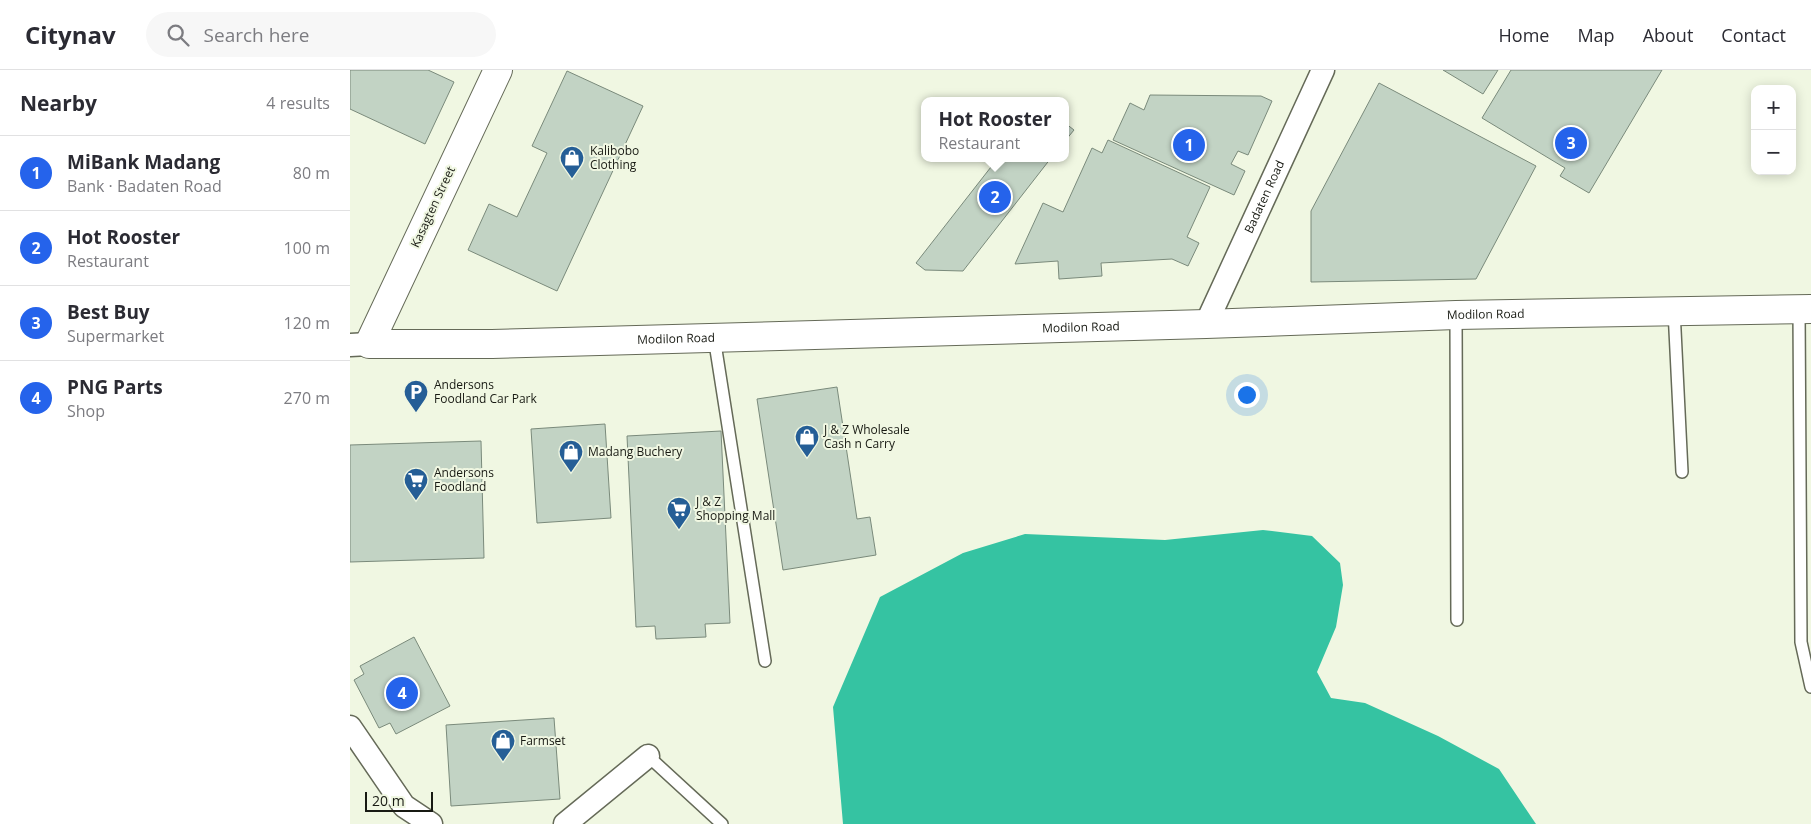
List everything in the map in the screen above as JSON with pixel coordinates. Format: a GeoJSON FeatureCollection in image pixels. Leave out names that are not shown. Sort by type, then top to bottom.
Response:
{"type":"FeatureCollection","features":[{"type":"Feature","properties":{"kind":"street","name":"Badaten Road"},"geometry":{"type":"LineString","coordinates":[[1206,324],[1323,70]]}},
{"type":"Feature","properties":{"kind":"street","name":"Kasagten Street"},"geometry":{"type":"LineString","coordinates":[[359,344],[493,71]]}},
{"type":"Feature","properties":{"kind":"street","name":"Modilon Road"},"geometry":{"type":"LineString","coordinates":[[359,344],[492,344],[1456,315],[1805,309]]}},
{"type":"Feature","properties":{"kind":"street"},"geometry":{"type":"LineString","coordinates":[[350,727],[404,806],[431,824]]}},
{"type":"Feature","properties":{"kind":"street"},"geometry":{"type":"LineString","coordinates":[[565,824],[648,756]]}},
{"type":"Feature","properties":{"kind":"lane"},"geometry":{"type":"LineString","coordinates":[[1805,309],[1801,642],[1811,687]]}},
{"type":"Feature","properties":{"kind":"lane"},"geometry":{"type":"LineString","coordinates":[[1674,310],[1682,472]]}},
{"type":"Feature","properties":{"kind":"lane"},"geometry":{"type":"LineString","coordinates":[[1456,315],[1457,620]]}},
{"type":"Feature","properties":{"kind":"lane"},"geometry":{"type":"LineString","coordinates":[[714,338],[765,661]]}},
{"type":"Feature","properties":{"kind":"lane"},"geometry":{"type":"LineString","coordinates":[[648,756],[722,824]]}},
{"type":"Feature","properties":{"kind":"shaded area"},"geometry":{"type":"Polygon","coordinates":[[[1263,530],[1312,536],[1340,563],[1343,585],[1336,627],[1317,672],[1331,698],[1365,703],[1438,736],[1499,769],[1536,824],[843,824],[833,707],[880,597],[963,553],[1025,534],[1165,540],[1263,530]]]}},
{"type":"Feature","properties":{"kind":"building"},"geometry":{"type":"Polygon","coordinates":[[[350,70],[428,70],[454,82],[425,144],[350,109],[350,70]]]}},
{"type":"Feature","properties":{"kind":"building"},"geometry":{"type":"Polygon","coordinates":[[[1443,70],[1498,70],[1483,94],[1443,70]]]}},
{"type":"Feature","properties":{"kind":"building"},"geometry":{"type":"Polygon","coordinates":[[[1511,70],[1662,70],[1589,193],[1560,176],[1565,168],[1482,118],[1511,70]]]}},
{"type":"Feature","properties":{"kind":"building","name":"Kalibobo Clothing"},"geometry":{"type":"Polygon","coordinates":[[[567,71],[643,106],[557,291],[468,250],[489,204],[517,217],[547,153],[532,146],[567,71]]]}},
{"type":"Feature","properties":{"kind":"building"},"geometry":{"type":"Polygon","coordinates":[[[1379,83],[1536,166],[1476,279],[1311,282],[1311,211],[1379,83]]]}},
{"type":"Feature","properties":{"kind":"building"},"geometry":{"type":"Polygon","coordinates":[[[1150,95],[1261,96],[1272,101],[1248,155],[1238,151],[1231,164],[1245,171],[1234,195],[1113,140],[1130,103],[1144,110],[1150,95]]]}},
{"type":"Feature","properties":{"kind":"building"},"geometry":{"type":"Polygon","coordinates":[[[1069,126],[1074,130],[1069,136],[1069,126]]]}},
{"type":"Feature","properties":{"kind":"building"},"geometry":{"type":"Polygon","coordinates":[[[1108,140],[1210,187],[1187,237],[1199,243],[1188,266],[1172,259],[1101,263],[1102,276],[1059,279],[1058,261],[1015,264],[1043,203],[1063,212],[1092,148],[1102,153],[1108,140]]]}},
{"type":"Feature","properties":{"kind":"building"},"geometry":{"type":"Polygon","coordinates":[[[995,162],[1048,162],[963,271],[925,270],[916,263],[995,162]]]}},
{"type":"Feature","properties":{"kind":"building","name":"J & Z Wholesale Cash n Carry"},"geometry":{"type":"Polygon","coordinates":[[[837,387],[857,519],[870,517],[876,555],[783,570],[757,399],[837,387]]]}},
{"type":"Feature","properties":{"kind":"building","name":"Madang Buchery"},"geometry":{"type":"Polygon","coordinates":[[[605,424],[611,518],[537,523],[531,429],[605,424]]]}},
{"type":"Feature","properties":{"kind":"building","name":"J & Z Shopping Mall"},"geometry":{"type":"Polygon","coordinates":[[[721,431],[730,623],[705,624],[706,637],[656,639],[655,626],[636,627],[627,436],[721,431]]]}},
{"type":"Feature","properties":{"kind":"building","name":"Andersons Foodland"},"geometry":{"type":"Polygon","coordinates":[[[481,441],[484,558],[350,562],[350,445],[481,441]]]}},
{"type":"Feature","properties":{"kind":"building"},"geometry":{"type":"Polygon","coordinates":[[[414,637],[450,706],[396,734],[390,723],[379,728],[354,680],[364,674],[360,666],[414,637]]]}},
{"type":"Feature","properties":{"kind":"building","name":"Farmset"},"geometry":{"type":"Polygon","coordinates":[[[554,718],[560,799],[451,806],[446,725],[554,718]]]}},
{"type":"Feature","properties":{"kind":"place","name":"Best Buy"},"geometry":{"type":"Point","coordinates":[1571,143]}},
{"type":"Feature","properties":{"kind":"place","name":"MiBank Madang"},"geometry":{"type":"Point","coordinates":[1189,145]}},
{"type":"Feature","properties":{"kind":"place","name":"Kalibobo Clothing"},"geometry":{"type":"Point","coordinates":[572,179]}},
{"type":"Feature","properties":{"kind":"place","name":"Hot Rooster"},"geometry":{"type":"Point","coordinates":[995,197]}},
{"type":"Feature","properties":{"kind":"place","name":"Andersons Foodland Car Park"},"geometry":{"type":"Point","coordinates":[416,413]}},
{"type":"Feature","properties":{"kind":"place","name":"J & Z Wholesale Cash n Carry"},"geometry":{"type":"Point","coordinates":[807,458]}},
{"type":"Feature","properties":{"kind":"place","name":"Madang Buchery"},"geometry":{"type":"Point","coordinates":[571,473]}},
{"type":"Feature","properties":{"kind":"place","name":"Andersons Foodland"},"geometry":{"type":"Point","coordinates":[416,501]}},
{"type":"Feature","properties":{"kind":"place","name":"J & Z Shopping Mall"},"geometry":{"type":"Point","coordinates":[679,530]}},
{"type":"Feature","properties":{"kind":"place","name":"PNG Parts"},"geometry":{"type":"Point","coordinates":[402,693]}},
{"type":"Feature","properties":{"kind":"place","name":"Farmset"},"geometry":{"type":"Point","coordinates":[503,762]}}]}
